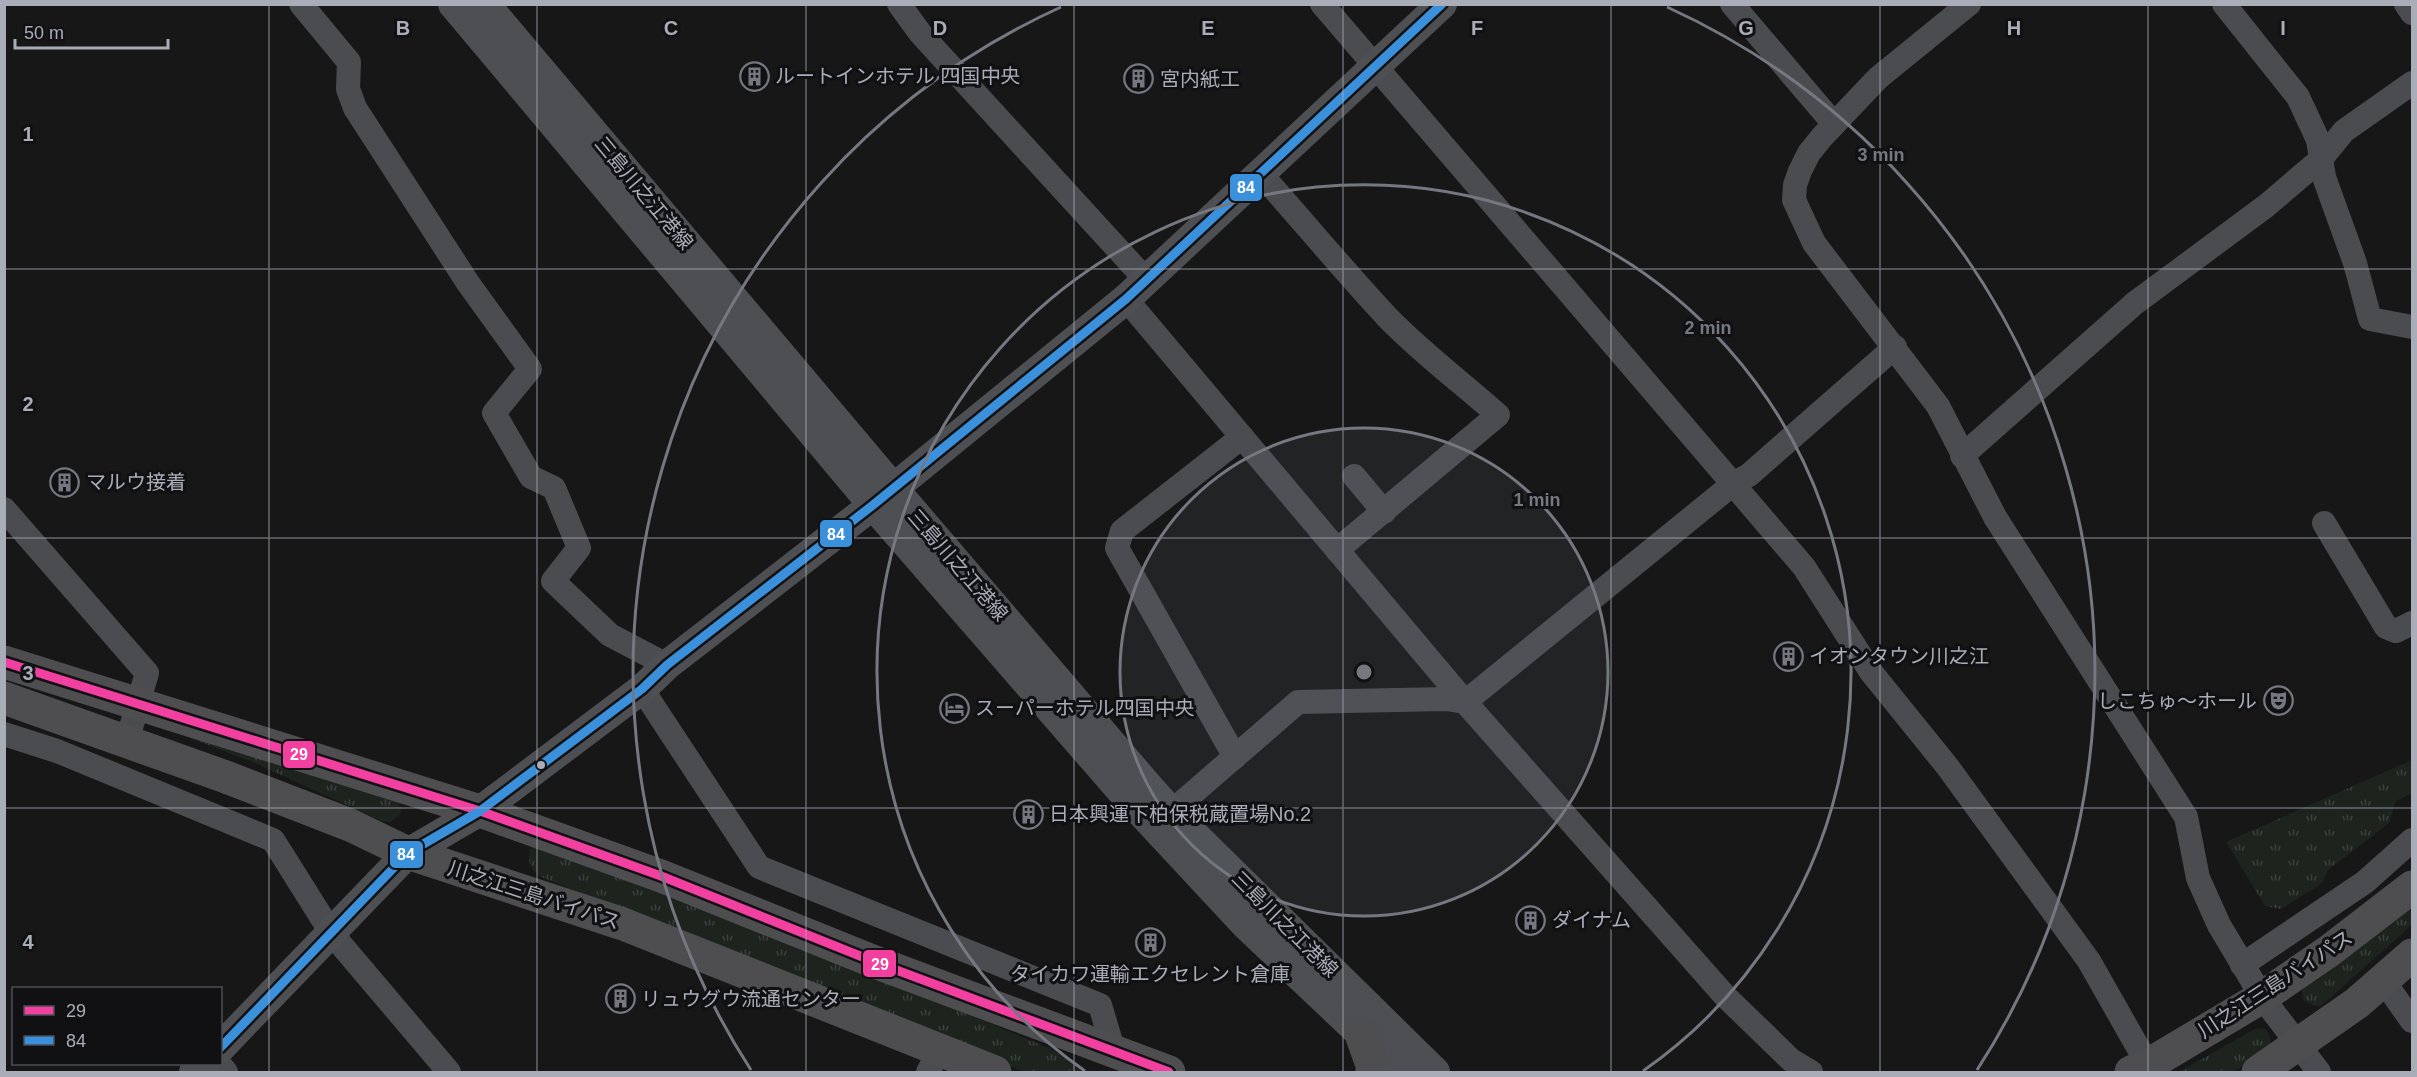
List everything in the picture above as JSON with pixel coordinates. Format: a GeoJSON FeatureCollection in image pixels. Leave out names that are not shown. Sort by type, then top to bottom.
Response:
{"type":"FeatureCollection","features":[{"type":"Feature","properties":{"kind":"highway"},"geometry":{"type":"LineString","coordinates":[[4,662],[139,702],[480,811],[661,876],[875,962],[1169,1072]]}},
{"type":"Feature","properties":{"kind":"highway","name":"川之江三島バイパス"},"geometry":{"type":"LineString","coordinates":[[4,698],[127,741],[350,825],[408,853],[623,924],[933,1062],[994,1072]]}},
{"type":"Feature","properties":{"kind":"highway","name":"川之江三島バイパス"},"geometry":{"type":"LineString","coordinates":[[2139,1069],[2262,997],[2330,951],[2412,887]]}},
{"type":"Feature","properties":{"kind":"highway"},"geometry":{"type":"LineString","coordinates":[[2258,1072],[2357,1003],[2412,955]]}},
{"type":"Feature","properties":{"kind":"highway"},"geometry":{"type":"LineString","coordinates":[[1362,1034],[1372,1072]]}},
{"type":"Feature","properties":{"kind":"highway"},"geometry":{"type":"LineString","coordinates":[[1114,1052],[1190,1072]]}},
{"type":"Feature","properties":{"kind":"main road","name":"三島川之江港線"},"geometry":{"type":"LineString","coordinates":[[453,4],[883,496],[1171,812],[1434,1072]]}},
{"type":"Feature","properties":{"kind":"main road","name":"三島川之江港線"},"geometry":{"type":"LineString","coordinates":[[486,4],[1124,794],[1245,924],[1401,1072]]}},
{"type":"Feature","properties":{"kind":"main road"},"geometry":{"type":"LineString","coordinates":[[222,1046],[408,853],[480,811],[642,689],[667,665],[883,496],[1136,290],[1442,4]]}},
{"type":"Feature","properties":{"kind":"street"},"geometry":{"type":"LineString","coordinates":[[301,4],[349,62],[348,89],[355,108],[468,283],[530,369],[494,413],[531,477],[554,488],[579,548],[553,580],[610,635],[667,665]]}},
{"type":"Feature","properties":{"kind":"street"},"geometry":{"type":"LineString","coordinates":[[899,4],[920,33],[1136,290],[1242,437],[1465,702],[1725,996],[1791,1060],[1811,1072]]}},
{"type":"Feature","properties":{"kind":"street"},"geometry":{"type":"LineString","coordinates":[[1322,4],[1804,567],[1871,672],[1947,766],[2089,961],[2139,1069]]}},
{"type":"Feature","properties":{"kind":"street"},"geometry":{"type":"LineString","coordinates":[[1732,4],[1834,124]]}},
{"type":"Feature","properties":{"kind":"street"},"geometry":{"type":"LineString","coordinates":[[1969,4],[1878,78],[1834,124],[1809,153],[1795,185],[1794,201],[1814,243],[1938,406],[1995,517],[2186,817],[2198,878],[2219,925],[2262,997],[2319,1072]]}},
{"type":"Feature","properties":{"kind":"street"},"geometry":{"type":"LineString","coordinates":[[2224,4],[2298,97],[2318,140],[2324,177],[2355,263],[2370,319],[2412,327]]}},
{"type":"Feature","properties":{"kind":"street"},"geometry":{"type":"LineString","coordinates":[[2406,4],[2412,13]]}},
{"type":"Feature","properties":{"kind":"street"},"geometry":{"type":"LineString","coordinates":[[1962,456],[2135,303],[2266,206],[2321,159],[2344,131],[2412,83]]}},
{"type":"Feature","properties":{"kind":"street"},"geometry":{"type":"LineString","coordinates":[[1260,173],[1388,317],[1436,364],[1462,383],[1498,415],[1337,550]]}},
{"type":"Feature","properties":{"kind":"street"},"geometry":{"type":"LineString","coordinates":[[1171,812],[1298,702],[1446,699],[1465,702],[1734,484],[1749,476],[1895,347]]}},
{"type":"Feature","properties":{"kind":"street"},"geometry":{"type":"LineString","coordinates":[[1235,757],[1117,548],[1122,531],[1242,437]]}},
{"type":"Feature","properties":{"kind":"street"},"geometry":{"type":"LineString","coordinates":[[1354,476],[1384,512]]}},
{"type":"Feature","properties":{"kind":"street"},"geometry":{"type":"LineString","coordinates":[[4,509],[147,673],[127,741]]}},
{"type":"Feature","properties":{"kind":"street"},"geometry":{"type":"LineString","coordinates":[[2324,524],[2386,627],[2396,631],[2412,623]]}},
{"type":"Feature","properties":{"kind":"street"},"geometry":{"type":"LineString","coordinates":[[642,689],[759,867],[1100,1005],[1114,1052]]}},
{"type":"Feature","properties":{"kind":"street"},"geometry":{"type":"LineString","coordinates":[[4,734],[57,752],[273,840],[332,934],[449,1072]]}},
{"type":"Feature","properties":{"kind":"street"},"geometry":{"type":"LineString","coordinates":[[2242,965],[2366,882],[2412,840]]}},
{"type":"Feature","properties":{"kind":"street"},"geometry":{"type":"LineString","coordinates":[[2383,981],[2412,1021]]}},
{"type":"Feature","properties":{"kind":"green space"},"geometry":{"type":"Polygon","coordinates":[[[158,726],[396,799],[401,806],[401,814],[390,822],[382,821],[250,761],[158,726]]]}},
{"type":"Feature","properties":{"kind":"green space"},"geometry":{"type":"Polygon","coordinates":[[[2412,760],[2412,793],[2396,801],[2389,823],[2328,870],[2322,883],[2281,909],[2265,906],[2226,842],[2412,760]]]}},
{"type":"Feature","properties":{"kind":"green space"},"geometry":{"type":"Polygon","coordinates":[[[538,844],[764,929],[1044,1046],[1078,1063],[1081,1072],[1025,1072],[539,876],[529,861],[530,849],[538,844]]]}},
{"type":"Feature","properties":{"kind":"green space"},"geometry":{"type":"Polygon","coordinates":[[[2412,905],[2412,925],[2321,1006],[2303,1000],[2302,991],[2308,981],[2412,905]]]}},
{"type":"Feature","properties":{"kind":"green space"},"geometry":{"type":"Polygon","coordinates":[[[2263,1028],[2269,1033],[2271,1044],[2265,1053],[2233,1072],[2179,1072],[2255,1029],[2263,1028]]]}},
{"type":"Feature","properties":{"kind":"transit line","name":"84"},"geometry":{"type":"LineString","coordinates":[[222,1046],[408,853],[480,811],[642,689],[667,665],[873,505],[1126,299],[1442,4]]}},
{"type":"Feature","properties":{"kind":"transit line","name":"29"},"geometry":{"type":"LineString","coordinates":[[4,662],[480,811],[661,876],[875,962],[1169,1072]]}},
{"type":"Feature","properties":{"kind":"place","name":"ルートインホテル 四国中央"},"geometry":{"type":"Point","coordinates":[754,76]}},
{"type":"Feature","properties":{"kind":"place","name":"宮内紙工"},"geometry":{"type":"Point","coordinates":[1139,79]}},
{"type":"Feature","properties":{"kind":"place","name":"マルウ接着"},"geometry":{"type":"Point","coordinates":[65,482]}},
{"type":"Feature","properties":{"kind":"place","name":"イオンタウン川之江"},"geometry":{"type":"Point","coordinates":[1788,656]}},
{"type":"Feature","properties":{"kind":"place","name":"しこちゅ～ホール"},"geometry":{"type":"Point","coordinates":[2278,701]}},
{"type":"Feature","properties":{"kind":"place","name":"スーパーホテル四国中央"},"geometry":{"type":"Point","coordinates":[954,708]}},
{"type":"Feature","properties":{"kind":"place","name":"日本興運下柏保税蔵置場No.2"},"geometry":{"type":"Point","coordinates":[1028,814]}},
{"type":"Feature","properties":{"kind":"place","name":"ダイナム"},"geometry":{"type":"Point","coordinates":[1531,920]}},
{"type":"Feature","properties":{"kind":"place","name":"タイカワ運輸エクセレント倉庫"},"geometry":{"type":"Point","coordinates":[1150,943]}},
{"type":"Feature","properties":{"kind":"place","name":"リュウグウ流通センター"},"geometry":{"type":"Point","coordinates":[620,999]}}]}
